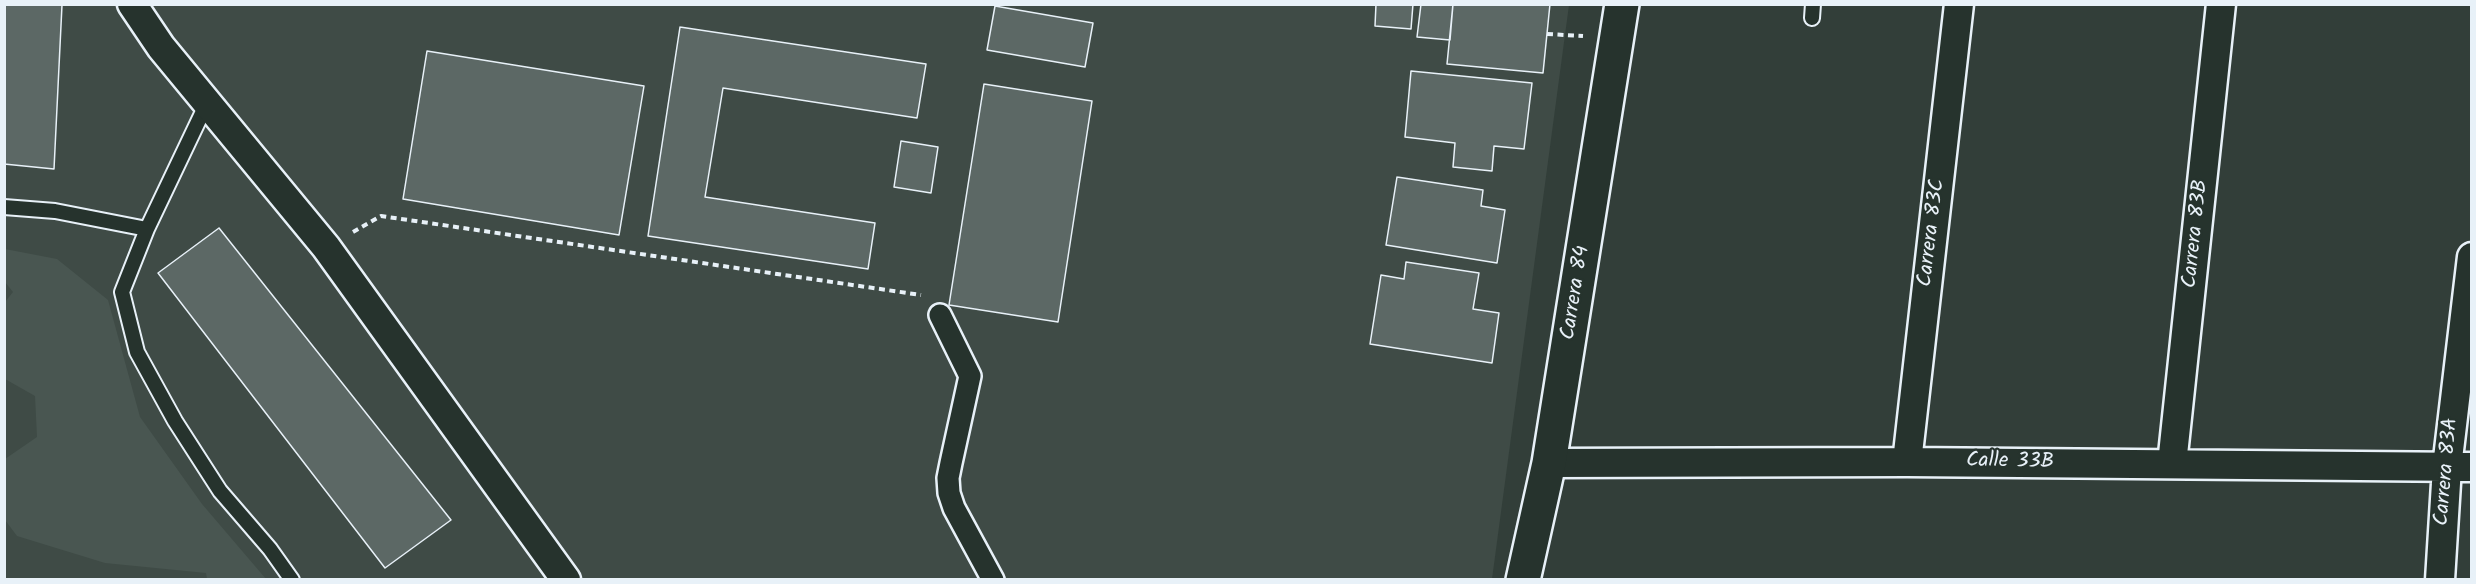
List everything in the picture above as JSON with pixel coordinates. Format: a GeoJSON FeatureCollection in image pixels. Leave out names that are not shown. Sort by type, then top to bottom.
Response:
{"type":"FeatureCollection","features":[{"type":"Feature","properties":{"kind":"street"},"geometry":{"type":"LineString","coordinates":[[132,4],[161,47],[326,247],[566,579]]}},
{"type":"Feature","properties":{"kind":"street","name":"Carrera 84"},"geometry":{"type":"LineString","coordinates":[[1523,579],[1549,463],[1622,4]]}},
{"type":"Feature","properties":{"kind":"street","name":"Carrera 83C"},"geometry":{"type":"LineString","coordinates":[[1907,462],[1959,4]]}},
{"type":"Feature","properties":{"kind":"street","name":"Carrera 83B"},"geometry":{"type":"LineString","coordinates":[[2172,464],[2221,4]]}},
{"type":"Feature","properties":{"kind":"street","name":"Carrera 83A"},"geometry":{"type":"LineString","coordinates":[[2440,579],[2459,467],[2472,256]]}},
{"type":"Feature","properties":{"kind":"street"},"geometry":{"type":"LineString","coordinates":[[940,315],[970,376],[949,471],[949,494],[954,508],[993,579]]}},
{"type":"Feature","properties":{"kind":"street","name":"Calle 33B"},"geometry":{"type":"LineString","coordinates":[[1549,463],[1907,462],[2459,467]]}},
{"type":"Feature","properties":{"kind":"lane"},"geometry":{"type":"LineString","coordinates":[[207,103],[147,229],[122,292],[137,352],[175,422],[220,491],[270,549],[292,579]]}},
{"type":"Feature","properties":{"kind":"lane"},"geometry":{"type":"LineString","coordinates":[[4,207],[55,211],[147,229]]}},
{"type":"Feature","properties":{"kind":"path"},"geometry":{"type":"LineString","coordinates":[[326,247],[381,216],[927,296],[940,315]]}},
{"type":"Feature","properties":{"kind":"shaded area"},"geometry":{"type":"Polygon","coordinates":[[[4,5],[1569,5],[1492,579],[5,579],[4,5]]]}},
{"type":"Feature","properties":{"kind":"shaded area"},"geometry":{"type":"Polygon","coordinates":[[[5,249],[57,259],[108,300],[140,417],[202,504],[266,579],[207,579],[206,573],[105,563],[17,536],[5,520],[5,459],[37,437],[35,396],[5,379],[5,302],[13,292],[5,282],[5,249]]]}},
{"type":"Feature","properties":{"kind":"building"},"geometry":{"type":"Polygon","coordinates":[[[4,4],[62,5],[54,169],[4,164],[4,4]]]}},
{"type":"Feature","properties":{"kind":"building"},"geometry":{"type":"Polygon","coordinates":[[[1376,4],[1413,4],[1411,29],[1375,26],[1376,4]]]}},
{"type":"Feature","properties":{"kind":"building"},"geometry":{"type":"Polygon","coordinates":[[[1421,4],[1453,4],[1450,40],[1417,37],[1421,4]]]}},
{"type":"Feature","properties":{"kind":"building"},"geometry":{"type":"Polygon","coordinates":[[[1453,4],[1550,4],[1543,73],[1447,64],[1453,4]]]}},
{"type":"Feature","properties":{"kind":"building"},"geometry":{"type":"Polygon","coordinates":[[[995,6],[1093,23],[1085,67],[987,50],[995,6]]]}},
{"type":"Feature","properties":{"kind":"building"},"geometry":{"type":"Polygon","coordinates":[[[680,27],[926,64],[917,118],[723,88],[705,197],[875,223],[868,269],[648,236],[680,27]]]}},
{"type":"Feature","properties":{"kind":"building"},"geometry":{"type":"Polygon","coordinates":[[[427,51],[644,86],[619,235],[403,199],[427,51]]]}},
{"type":"Feature","properties":{"kind":"building"},"geometry":{"type":"Polygon","coordinates":[[[1411,71],[1532,83],[1524,149],[1494,146],[1492,171],[1453,167],[1455,143],[1405,137],[1411,71]]]}},
{"type":"Feature","properties":{"kind":"building"},"geometry":{"type":"Polygon","coordinates":[[[984,84],[1092,101],[1058,322],[949,305],[984,84]]]}},
{"type":"Feature","properties":{"kind":"building"},"geometry":{"type":"Polygon","coordinates":[[[901,141],[938,147],[931,193],[894,187],[901,141]]]}},
{"type":"Feature","properties":{"kind":"building"},"geometry":{"type":"Polygon","coordinates":[[[1397,177],[1483,190],[1481,206],[1505,210],[1497,263],[1386,245],[1397,177]]]}},
{"type":"Feature","properties":{"kind":"building"},"geometry":{"type":"Polygon","coordinates":[[[219,228],[451,520],[385,568],[158,273],[219,228]]]}},
{"type":"Feature","properties":{"kind":"building"},"geometry":{"type":"Polygon","coordinates":[[[1406,262],[1479,273],[1473,309],[1499,313],[1492,363],[1370,344],[1381,275],[1404,279],[1406,262]]]}}]}
